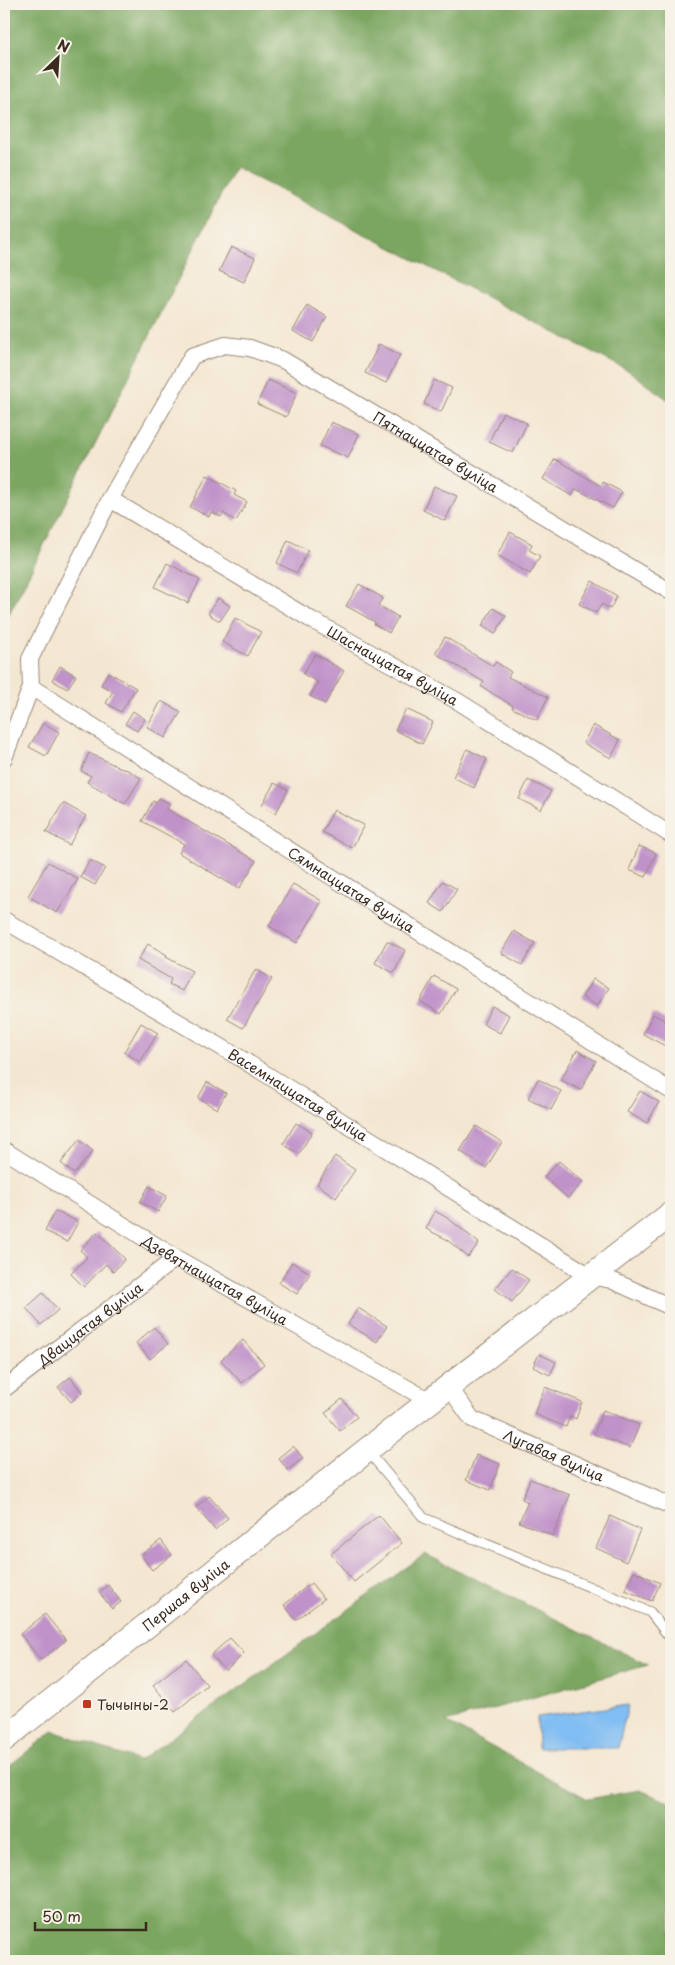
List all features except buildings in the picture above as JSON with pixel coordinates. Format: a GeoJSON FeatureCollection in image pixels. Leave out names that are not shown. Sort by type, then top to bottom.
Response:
{"type":"FeatureCollection","features":[{"type":"Feature","properties":{"kind":"main road","name":"Першая вуліца"},"geometry":{"type":"LineString","coordinates":[[4,1739],[367,1450],[671,1214]]}},
{"type":"Feature","properties":{"kind":"street","name":"Пятнаццатая вуліца"},"geometry":{"type":"LineString","coordinates":[[110,498],[192,356],[225,345],[250,348],[283,360],[671,592]]}},
{"type":"Feature","properties":{"kind":"street"},"geometry":{"type":"LineString","coordinates":[[4,758],[31,687],[30,659],[110,498]]}},
{"type":"Feature","properties":{"kind":"street","name":"Шаснаццатая вуліца"},"geometry":{"type":"LineString","coordinates":[[110,498],[310,619],[459,702],[671,835]]}},
{"type":"Feature","properties":{"kind":"street","name":"Сямнаццатая вуліца"},"geometry":{"type":"LineString","coordinates":[[31,687],[671,1091]]}},
{"type":"Feature","properties":{"kind":"street","name":"Васемнаццатая вуліца"},"geometry":{"type":"LineString","coordinates":[[4,920],[240,1058],[590,1276],[611,1280],[671,1307]]}},
{"type":"Feature","properties":{"kind":"street","name":"Дзевятнаццатая вуліца"},"geometry":{"type":"LineString","coordinates":[[4,1150],[176,1258],[430,1401]]}},
{"type":"Feature","properties":{"kind":"street","name":"Дваццатая вуліца"},"geometry":{"type":"LineString","coordinates":[[4,1389],[176,1258]]}},
{"type":"Feature","properties":{"kind":"street","name":"Лугавая вуліца"},"geometry":{"type":"LineString","coordinates":[[449,1387],[472,1419],[671,1506]]}},
{"type":"Feature","properties":{"kind":"lane"},"geometry":{"type":"LineString","coordinates":[[367,1450],[424,1518],[650,1612],[671,1639]]}},
{"type":"Feature","properties":{"kind":"green space"},"geometry":{"type":"Polygon","coordinates":[[[4,4],[671,4],[671,402],[629,371],[235,167],[7,618],[4,616],[4,4]]]}},
{"type":"Feature","properties":{"kind":"green space"},"geometry":{"type":"Polygon","coordinates":[[[425,1554],[648,1665],[446,1722],[588,1799],[640,1790],[671,1803],[671,1961],[4,1961],[4,1770],[53,1731],[139,1761],[425,1554]]]}},
{"type":"Feature","properties":{"kind":"water"},"geometry":{"type":"Polygon","coordinates":[[[628,1705],[618,1748],[538,1748],[537,1717],[628,1705]]]}},
{"type":"Feature","properties":{"kind":"place","name":"Тычыны-2"},"geometry":{"type":"Point","coordinates":[87,1704]}}]}
